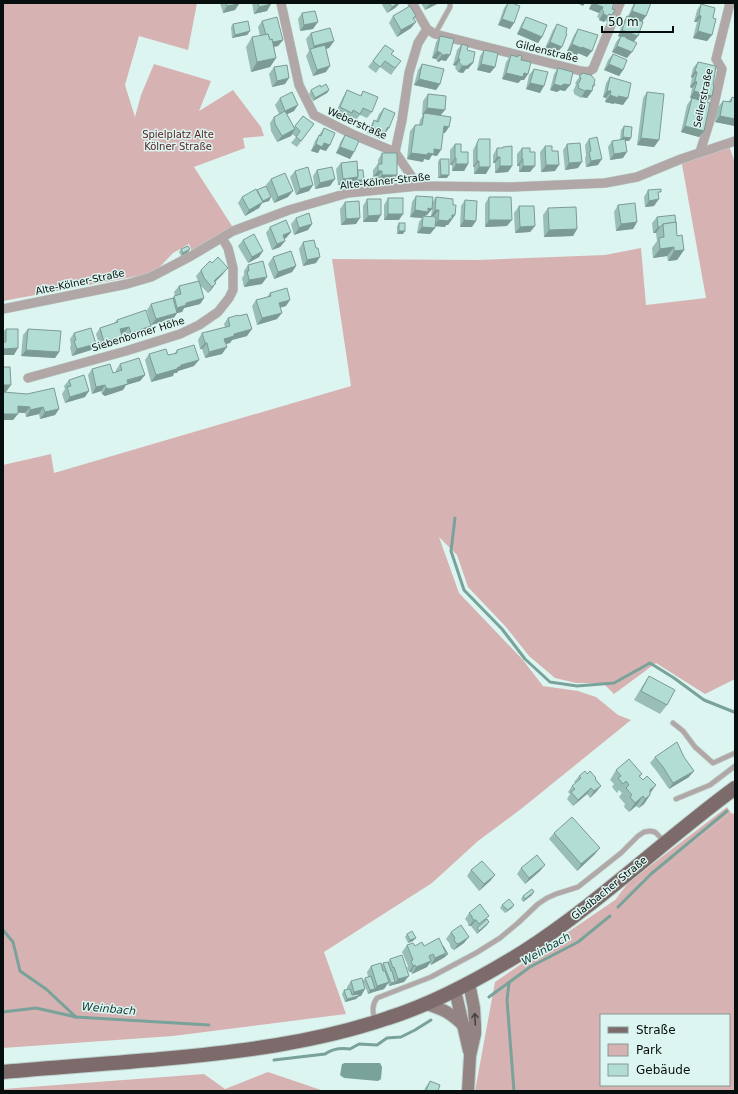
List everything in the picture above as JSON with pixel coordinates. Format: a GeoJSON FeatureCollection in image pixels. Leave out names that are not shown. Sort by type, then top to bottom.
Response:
{"type":"FeatureCollection","features":[{"type":"Feature","properties":{"kind":"main road","name":"Gladbacher Straße"},"geometry":{"type":"LineString","coordinates":[[3,1072],[173,1058],[246,1050],[318,1038],[376,1023],[426,1004],[469,983],[518,955],[553,931],[600,896],[735,788]]}},
{"type":"Feature","properties":{"kind":"main road"},"geometry":{"type":"LineString","coordinates":[[468,1091],[470,1056],[475,1034],[475,1018],[469,983]]}},
{"type":"Feature","properties":{"kind":"main road"},"geometry":{"type":"LineString","coordinates":[[455,990],[470,1056]]}},
{"type":"Feature","properties":{"kind":"main road"},"geometry":{"type":"LineString","coordinates":[[426,1004],[449,1013],[464,1026]]}},
{"type":"Feature","properties":{"kind":"street","name":"Weberstraße"},"geometry":{"type":"LineString","coordinates":[[281,3],[299,85],[314,115],[354,135],[395,152]]}},
{"type":"Feature","properties":{"kind":"street"},"geometry":{"type":"LineString","coordinates":[[412,3],[427,29],[418,43],[409,73],[402,120],[395,152],[418,186]]}},
{"type":"Feature","properties":{"kind":"street","name":"Gildenstraße"},"geometry":{"type":"LineString","coordinates":[[427,29],[435,34],[588,72],[593,69],[620,3]]}},
{"type":"Feature","properties":{"kind":"street","name":"Seilerstraße"},"geometry":{"type":"LineString","coordinates":[[700,152],[712,114],[722,70],[716,59],[730,3]]}},
{"type":"Feature","properties":{"kind":"street","name":"Alte-Kölner-Straße"},"geometry":{"type":"LineString","coordinates":[[3,310],[127,284],[151,277],[192,256],[233,231],[289,210],[348,193],[418,186],[512,187],[605,183],[637,177],[700,152],[735,141]]}},
{"type":"Feature","properties":{"kind":"street","name":"Siebenborner Höhe"},"geometry":{"type":"LineString","coordinates":[[28,378],[126,351],[180,334],[199,326],[218,312],[229,298],[233,290],[233,268],[228,248],[222,238]]}},
{"type":"Feature","properties":{"kind":"lane"},"geometry":{"type":"LineString","coordinates":[[435,34],[450,7],[450,3]]}},
{"type":"Feature","properties":{"kind":"lane"},"geometry":{"type":"LineString","coordinates":[[673,724],[683,731],[696,747],[713,763],[735,753]]}},
{"type":"Feature","properties":{"kind":"lane"},"geometry":{"type":"LineString","coordinates":[[676,799],[710,785],[735,766]]}},
{"type":"Feature","properties":{"kind":"lane","name":"Gladbacher Straße"},"geometry":{"type":"LineString","coordinates":[[376,1023],[372,1011],[376,998],[411,985],[451,967],[476,953],[500,938],[538,904],[547,898],[578,887],[616,858],[644,832],[655,832],[666,842]]}},
{"type":"Feature","properties":{"kind":"green space","name":"Spielplatz Alte Kölner Straße"},"geometry":{"type":"Polygon","coordinates":[[[3,3],[197,3],[188,50],[139,36],[125,85],[135,117],[141,95],[154,64],[211,81],[199,111],[233,90],[261,127],[264,136],[243,138],[245,148],[194,167],[234,229],[193,254],[189,244],[173,253],[154,273],[3,301],[3,3]]]}},
{"type":"Feature","properties":{"kind":"green space"},"geometry":{"type":"Polygon","coordinates":[[[728,143],[735,163],[735,679],[705,694],[656,663],[614,694],[603,683],[576,683],[555,678],[529,656],[506,627],[468,587],[457,555],[439,537],[459,593],[523,660],[543,686],[578,691],[596,697],[618,715],[631,720],[521,809],[478,841],[432,883],[324,952],[346,1014],[173,1036],[3,1048],[3,465],[51,454],[54,473],[351,386],[332,259],[477,260],[605,255],[641,248],[646,305],[706,298],[681,159],[728,143]]]}},
{"type":"Feature","properties":{"kind":"green space"},"geometry":{"type":"Polygon","coordinates":[[[731,813],[735,818],[735,1091],[475,1091],[495,982],[615,900],[731,813]]]}},
{"type":"Feature","properties":{"kind":"green space"},"geometry":{"type":"Polygon","coordinates":[[[268,1072],[324,1091],[3,1091],[3,1089],[204,1074],[225,1089],[268,1072]]]}},
{"type":"Feature","properties":{"kind":"shaded area"},"geometry":{"type":"Polygon","coordinates":[[[727,807],[731,813],[615,900],[629,882],[727,807]]]}},
{"type":"Feature","properties":{"kind":"shaded area"},"geometry":{"type":"Polygon","coordinates":[[[380,1063],[382,1067],[381,1079],[378,1081],[344,1078],[340,1075],[342,1064],[380,1063]]]}},
{"type":"Feature","properties":{"kind":"building"},"geometry":{"type":"Polygon","coordinates":[[[226,3],[239,3],[239,4],[227,6],[226,3]]]}},
{"type":"Feature","properties":{"kind":"building"},"geometry":{"type":"Polygon","coordinates":[[[258,3],[271,3],[271,4],[259,7],[258,3]]]}},
{"type":"Feature","properties":{"kind":"building"},"geometry":{"type":"Polygon","coordinates":[[[389,3],[398,3],[392,7],[389,3]]]}},
{"type":"Feature","properties":{"kind":"building"},"geometry":{"type":"Polygon","coordinates":[[[508,3],[520,6],[514,23],[502,19],[508,3]]]}},
{"type":"Feature","properties":{"kind":"building"},"geometry":{"type":"Polygon","coordinates":[[[593,3],[614,3],[612,9],[615,10],[612,15],[609,14],[608,16],[603,14],[603,7],[593,3]]]}},
{"type":"Feature","properties":{"kind":"building"},"geometry":{"type":"Polygon","coordinates":[[[635,3],[651,3],[646,16],[632,11],[635,3]]]}},
{"type":"Feature","properties":{"kind":"building"},"geometry":{"type":"Polygon","coordinates":[[[701,4],[715,8],[713,18],[716,19],[712,35],[698,31],[701,16],[699,15],[701,4]]]}},
{"type":"Feature","properties":{"kind":"building"},"geometry":{"type":"Polygon","coordinates":[[[410,6],[416,16],[413,18],[416,22],[401,30],[393,16],[410,6]]]}},
{"type":"Feature","properties":{"kind":"building"},"geometry":{"type":"Polygon","coordinates":[[[315,11],[318,22],[304,25],[302,13],[315,11]]]}},
{"type":"Feature","properties":{"kind":"building"},"geometry":{"type":"Polygon","coordinates":[[[627,16],[643,22],[638,36],[622,30],[627,16]]]}},
{"type":"Feature","properties":{"kind":"building"},"geometry":{"type":"Polygon","coordinates":[[[277,17],[283,40],[273,42],[272,39],[270,40],[268,34],[266,35],[262,21],[277,17]]]}},
{"type":"Feature","properties":{"kind":"building"},"geometry":{"type":"Polygon","coordinates":[[[526,17],[547,25],[542,37],[521,28],[526,17]]]}},
{"type":"Feature","properties":{"kind":"building"},"geometry":{"type":"Polygon","coordinates":[[[248,21],[250,31],[235,35],[233,24],[248,21]]]}},
{"type":"Feature","properties":{"kind":"building"},"geometry":{"type":"Polygon","coordinates":[[[557,24],[567,28],[567,34],[562,47],[550,42],[557,24]]]}},
{"type":"Feature","properties":{"kind":"building"},"geometry":{"type":"Polygon","coordinates":[[[330,28],[334,41],[314,46],[311,33],[330,28]]]}},
{"type":"Feature","properties":{"kind":"building"},"geometry":{"type":"Polygon","coordinates":[[[578,29],[598,35],[592,51],[572,44],[578,29]]]}},
{"type":"Feature","properties":{"kind":"building"},"geometry":{"type":"Polygon","coordinates":[[[268,34],[270,40],[272,39],[276,58],[257,62],[252,37],[268,34]]]}},
{"type":"Feature","properties":{"kind":"building"},"geometry":{"type":"Polygon","coordinates":[[[440,36],[454,39],[450,55],[442,55],[437,51],[440,36]]]}},
{"type":"Feature","properties":{"kind":"building"},"geometry":{"type":"Polygon","coordinates":[[[621,36],[637,43],[632,52],[617,46],[621,36]]]}},
{"type":"Feature","properties":{"kind":"building"},"geometry":{"type":"Polygon","coordinates":[[[462,44],[468,46],[467,50],[475,52],[473,63],[467,66],[462,66],[459,62],[460,59],[458,59],[462,44]]]}},
{"type":"Feature","properties":{"kind":"building"},"geometry":{"type":"Polygon","coordinates":[[[325,45],[330,66],[317,70],[310,49],[325,45]]]}},
{"type":"Feature","properties":{"kind":"building"},"geometry":{"type":"Polygon","coordinates":[[[385,45],[394,51],[391,54],[401,61],[395,68],[385,61],[380,67],[373,61],[385,45]]]}},
{"type":"Feature","properties":{"kind":"building"},"geometry":{"type":"Polygon","coordinates":[[[484,50],[498,53],[495,67],[481,64],[484,50]]]}},
{"type":"Feature","properties":{"kind":"building"},"geometry":{"type":"Polygon","coordinates":[[[613,54],[627,60],[623,70],[609,64],[613,54]]]}},
{"type":"Feature","properties":{"kind":"building"},"geometry":{"type":"Polygon","coordinates":[[[511,55],[518,57],[518,55],[522,56],[521,60],[531,62],[528,74],[524,73],[523,77],[506,73],[511,55]]]}},
{"type":"Feature","properties":{"kind":"building"},"geometry":{"type":"Polygon","coordinates":[[[698,62],[716,66],[712,96],[694,91],[697,82],[695,81],[697,72],[695,71],[698,62]]]}},
{"type":"Feature","properties":{"kind":"building"},"geometry":{"type":"Polygon","coordinates":[[[422,64],[444,69],[440,84],[419,79],[422,64]]]}},
{"type":"Feature","properties":{"kind":"building"},"geometry":{"type":"Polygon","coordinates":[[[287,65],[289,78],[277,81],[274,67],[287,65]]]}},
{"type":"Feature","properties":{"kind":"building"},"geometry":{"type":"Polygon","coordinates":[[[558,68],[573,72],[570,85],[564,84],[561,86],[554,84],[558,68]]]}},
{"type":"Feature","properties":{"kind":"building"},"geometry":{"type":"Polygon","coordinates":[[[534,69],[548,72],[544,86],[530,83],[534,69]]]}},
{"type":"Feature","properties":{"kind":"building"},"geometry":{"type":"Polygon","coordinates":[[[582,73],[591,75],[595,80],[595,85],[593,85],[592,91],[585,91],[578,88],[579,86],[577,84],[581,78],[579,76],[582,73]]]}},
{"type":"Feature","properties":{"kind":"building"},"geometry":{"type":"Polygon","coordinates":[[[610,77],[631,83],[628,98],[618,96],[618,98],[610,95],[611,91],[607,91],[610,77]]]}},
{"type":"Feature","properties":{"kind":"building"},"geometry":{"type":"Polygon","coordinates":[[[326,84],[329,90],[315,98],[311,90],[320,85],[321,87],[326,84]]]}},
{"type":"Feature","properties":{"kind":"building"},"geometry":{"type":"Polygon","coordinates":[[[347,90],[361,96],[363,91],[378,97],[372,112],[363,108],[360,114],[353,110],[352,113],[340,107],[347,90]]]}},
{"type":"Feature","properties":{"kind":"building"},"geometry":{"type":"Polygon","coordinates":[[[292,92],[298,105],[285,111],[280,98],[292,92]]]}},
{"type":"Feature","properties":{"kind":"building"},"geometry":{"type":"Polygon","coordinates":[[[647,92],[664,94],[659,140],[641,138],[647,92]]]}},
{"type":"Feature","properties":{"kind":"building"},"geometry":{"type":"Polygon","coordinates":[[[428,94],[446,96],[445,110],[427,108],[428,94]]]}},
{"type":"Feature","properties":{"kind":"building"},"geometry":{"type":"Polygon","coordinates":[[[732,97],[735,98],[735,119],[720,116],[723,101],[731,102],[732,97]]]}},
{"type":"Feature","properties":{"kind":"building"},"geometry":{"type":"Polygon","coordinates":[[[692,98],[710,103],[704,131],[685,126],[692,98]]]}},
{"type":"Feature","properties":{"kind":"building"},"geometry":{"type":"Polygon","coordinates":[[[384,108],[395,113],[389,128],[388,127],[385,132],[372,127],[374,120],[378,122],[384,108]]]}},
{"type":"Feature","properties":{"kind":"building"},"geometry":{"type":"Polygon","coordinates":[[[285,111],[295,129],[282,136],[275,124],[274,117],[285,111]]]}},
{"type":"Feature","properties":{"kind":"building"},"geometry":{"type":"Polygon","coordinates":[[[424,113],[451,117],[449,127],[444,126],[441,150],[434,149],[434,154],[428,153],[427,155],[411,153],[415,125],[422,125],[424,113]]]}},
{"type":"Feature","properties":{"kind":"building"},"geometry":{"type":"Polygon","coordinates":[[[303,116],[314,124],[301,141],[296,137],[300,131],[295,126],[303,116]]]}},
{"type":"Feature","properties":{"kind":"building"},"geometry":{"type":"Polygon","coordinates":[[[624,126],[632,127],[631,138],[623,137],[624,126]]]}},
{"type":"Feature","properties":{"kind":"building"},"geometry":{"type":"Polygon","coordinates":[[[324,128],[335,133],[330,145],[324,143],[322,147],[316,144],[319,135],[321,136],[324,128]]]}},
{"type":"Feature","properties":{"kind":"building"},"geometry":{"type":"Polygon","coordinates":[[[345,135],[359,141],[354,152],[340,147],[345,135]]]}},
{"type":"Feature","properties":{"kind":"building"},"geometry":{"type":"Polygon","coordinates":[[[597,137],[602,159],[591,161],[589,139],[597,137]]]}},
{"type":"Feature","properties":{"kind":"building"},"geometry":{"type":"Polygon","coordinates":[[[479,139],[490,139],[490,167],[479,167],[479,161],[477,161],[477,143],[479,139]]]}},
{"type":"Feature","properties":{"kind":"building"},"geometry":{"type":"Polygon","coordinates":[[[625,139],[627,152],[614,154],[612,141],[625,139]]]}},
{"type":"Feature","properties":{"kind":"building"},"geometry":{"type":"Polygon","coordinates":[[[580,143],[582,162],[569,163],[567,144],[580,143]]]}},
{"type":"Feature","properties":{"kind":"building"},"geometry":{"type":"Polygon","coordinates":[[[455,144],[461,144],[461,152],[468,152],[468,164],[456,164],[455,144]]]}},
{"type":"Feature","properties":{"kind":"building"},"geometry":{"type":"Polygon","coordinates":[[[512,146],[512,166],[500,166],[500,157],[497,157],[497,148],[512,146]]]}},
{"type":"Feature","properties":{"kind":"building"},"geometry":{"type":"Polygon","coordinates":[[[545,146],[552,146],[552,151],[558,151],[559,165],[546,165],[545,146]]]}},
{"type":"Feature","properties":{"kind":"building"},"geometry":{"type":"Polygon","coordinates":[[[522,148],[530,148],[530,152],[535,152],[535,166],[523,166],[522,148]]]}},
{"type":"Feature","properties":{"kind":"building"},"geometry":{"type":"Polygon","coordinates":[[[382,153],[397,153],[397,175],[382,175],[382,171],[378,171],[378,164],[382,164],[382,153]]]}},
{"type":"Feature","properties":{"kind":"building"},"geometry":{"type":"Polygon","coordinates":[[[440,159],[449,159],[449,175],[441,175],[440,159]]]}},
{"type":"Feature","properties":{"kind":"building"},"geometry":{"type":"Polygon","coordinates":[[[357,161],[358,177],[343,179],[341,163],[357,161]]]}},
{"type":"Feature","properties":{"kind":"building"},"geometry":{"type":"Polygon","coordinates":[[[308,167],[313,185],[300,189],[295,171],[308,167]]]}},
{"type":"Feature","properties":{"kind":"building"},"geometry":{"type":"Polygon","coordinates":[[[332,167],[335,179],[320,183],[317,170],[332,167]]]}},
{"type":"Feature","properties":{"kind":"building"},"geometry":{"type":"Polygon","coordinates":[[[358,170],[363,170],[364,180],[356,180],[358,177],[358,170]]]}},
{"type":"Feature","properties":{"kind":"building"},"geometry":{"type":"Polygon","coordinates":[[[285,173],[293,191],[278,197],[271,179],[285,173]]]}},
{"type":"Feature","properties":{"kind":"building"},"geometry":{"type":"Polygon","coordinates":[[[266,186],[271,197],[263,201],[257,190],[266,186]]]}},
{"type":"Feature","properties":{"kind":"building"},"geometry":{"type":"Polygon","coordinates":[[[256,189],[263,202],[249,210],[242,197],[256,189]]]}},
{"type":"Feature","properties":{"kind":"building"},"geometry":{"type":"Polygon","coordinates":[[[661,189],[661,192],[658,192],[659,199],[649,201],[648,190],[661,189]]]}},
{"type":"Feature","properties":{"kind":"building"},"geometry":{"type":"Polygon","coordinates":[[[416,196],[433,197],[432,209],[428,208],[428,212],[415,210],[416,196]]]}},
{"type":"Feature","properties":{"kind":"building"},"geometry":{"type":"Polygon","coordinates":[[[436,197],[453,199],[453,205],[456,205],[455,215],[452,215],[452,219],[449,219],[449,221],[438,220],[439,210],[435,210],[436,197]]]}},
{"type":"Feature","properties":{"kind":"building"},"geometry":{"type":"Polygon","coordinates":[[[489,197],[511,197],[512,220],[489,220],[489,197]]]}},
{"type":"Feature","properties":{"kind":"building"},"geometry":{"type":"Polygon","coordinates":[[[388,198],[403,198],[403,214],[388,214],[388,198]]]}},
{"type":"Feature","properties":{"kind":"building"},"geometry":{"type":"Polygon","coordinates":[[[367,199],[381,199],[381,215],[368,216],[367,199]]]}},
{"type":"Feature","properties":{"kind":"building"},"geometry":{"type":"Polygon","coordinates":[[[465,200],[477,201],[476,221],[464,220],[465,200]]]}},
{"type":"Feature","properties":{"kind":"building"},"geometry":{"type":"Polygon","coordinates":[[[359,201],[360,218],[346,219],[345,202],[359,201]]]}},
{"type":"Feature","properties":{"kind":"building"},"geometry":{"type":"Polygon","coordinates":[[[635,203],[637,222],[621,224],[618,205],[635,203]]]}},
{"type":"Feature","properties":{"kind":"building"},"geometry":{"type":"Polygon","coordinates":[[[519,206],[534,206],[535,226],[520,227],[519,206]]]}},
{"type":"Feature","properties":{"kind":"building"},"geometry":{"type":"Polygon","coordinates":[[[576,207],[577,229],[549,230],[548,208],[576,207]]]}},
{"type":"Feature","properties":{"kind":"building"},"geometry":{"type":"Polygon","coordinates":[[[309,213],[312,224],[299,228],[296,218],[309,213]]]}},
{"type":"Feature","properties":{"kind":"building"},"geometry":{"type":"Polygon","coordinates":[[[675,215],[676,222],[663,224],[658,227],[657,217],[675,215]]]}},
{"type":"Feature","properties":{"kind":"building"},"geometry":{"type":"Polygon","coordinates":[[[423,216],[436,217],[435,228],[422,227],[423,216]]]}},
{"type":"Feature","properties":{"kind":"building"},"geometry":{"type":"Polygon","coordinates":[[[286,220],[291,232],[283,235],[285,241],[277,244],[270,227],[286,220]]]}},
{"type":"Feature","properties":{"kind":"building"},"geometry":{"type":"Polygon","coordinates":[[[676,222],[677,236],[682,235],[684,250],[674,251],[674,247],[660,249],[659,238],[664,237],[663,224],[676,222]]]}},
{"type":"Feature","properties":{"kind":"building"},"geometry":{"type":"Polygon","coordinates":[[[399,223],[405,223],[405,231],[399,231],[399,223]]]}},
{"type":"Feature","properties":{"kind":"building"},"geometry":{"type":"Polygon","coordinates":[[[254,234],[263,251],[252,257],[243,240],[254,234]]]}},
{"type":"Feature","properties":{"kind":"building"},"geometry":{"type":"Polygon","coordinates":[[[314,240],[320,257],[307,260],[303,242],[314,240]]]}},
{"type":"Feature","properties":{"kind":"building"},"geometry":{"type":"Polygon","coordinates":[[[188,246],[190,249],[183,253],[181,249],[188,246]]]}},
{"type":"Feature","properties":{"kind":"building"},"geometry":{"type":"Polygon","coordinates":[[[291,251],[296,266],[278,272],[273,257],[291,251]]]}},
{"type":"Feature","properties":{"kind":"building"},"geometry":{"type":"Polygon","coordinates":[[[218,257],[228,268],[214,281],[216,283],[212,287],[204,278],[201,270],[210,261],[212,263],[218,257]]]}},
{"type":"Feature","properties":{"kind":"building"},"geometry":{"type":"Polygon","coordinates":[[[263,261],[267,277],[249,280],[247,271],[249,271],[248,265],[263,261]]]}},
{"type":"Feature","properties":{"kind":"building"},"geometry":{"type":"Polygon","coordinates":[[[199,281],[204,298],[186,303],[186,305],[177,308],[174,296],[181,294],[179,286],[199,281]]]}},
{"type":"Feature","properties":{"kind":"building"},"geometry":{"type":"Polygon","coordinates":[[[287,288],[290,300],[279,303],[282,313],[262,318],[256,300],[271,296],[270,293],[287,288]]]}},
{"type":"Feature","properties":{"kind":"building"},"geometry":{"type":"Polygon","coordinates":[[[173,298],[177,313],[156,319],[151,304],[173,298]]]}},
{"type":"Feature","properties":{"kind":"building"},"geometry":{"type":"Polygon","coordinates":[[[146,310],[151,326],[131,333],[129,327],[120,329],[122,336],[104,342],[100,328],[118,322],[117,320],[146,310]]]}},
{"type":"Feature","properties":{"kind":"building"},"geometry":{"type":"Polygon","coordinates":[[[247,314],[252,329],[234,334],[234,336],[224,339],[227,347],[209,352],[207,343],[205,343],[202,333],[230,326],[228,318],[247,314]]]}},
{"type":"Feature","properties":{"kind":"building"},"geometry":{"type":"Polygon","coordinates":[[[91,328],[96,344],[77,349],[74,341],[76,340],[74,333],[91,328]]]}},
{"type":"Feature","properties":{"kind":"building"},"geometry":{"type":"Polygon","coordinates":[[[6,329],[18,329],[18,348],[3,349],[3,342],[6,342],[6,329]]]}},
{"type":"Feature","properties":{"kind":"building"},"geometry":{"type":"Polygon","coordinates":[[[28,329],[61,331],[59,352],[26,350],[28,329]]]}},
{"type":"Feature","properties":{"kind":"building"},"geometry":{"type":"Polygon","coordinates":[[[194,345],[199,360],[181,365],[177,369],[156,375],[149,354],[166,349],[168,355],[177,353],[177,350],[194,345]]]}},
{"type":"Feature","properties":{"kind":"building"},"geometry":{"type":"Polygon","coordinates":[[[139,358],[145,375],[127,380],[128,384],[110,389],[106,388],[105,385],[96,387],[92,369],[110,364],[113,373],[122,370],[120,364],[139,358]]]}},
{"type":"Feature","properties":{"kind":"building"},"geometry":{"type":"Polygon","coordinates":[[[3,367],[10,367],[11,385],[3,385],[3,367]]]}},
{"type":"Feature","properties":{"kind":"building"},"geometry":{"type":"Polygon","coordinates":[[[84,375],[89,391],[70,397],[67,387],[71,386],[69,380],[84,375]]]}},
{"type":"Feature","properties":{"kind":"building"},"geometry":{"type":"Polygon","coordinates":[[[54,388],[59,409],[45,412],[43,407],[30,410],[30,407],[18,406],[18,414],[3,414],[3,392],[27,394],[54,388]]]}},
{"type":"Feature","properties":{"kind":"building"},"geometry":{"type":"Polygon","coordinates":[[[649,676],[675,690],[667,705],[641,691],[649,676]]]}},
{"type":"Feature","properties":{"kind":"building"},"geometry":{"type":"Polygon","coordinates":[[[677,742],[684,757],[694,771],[673,783],[655,757],[677,742]]]}},
{"type":"Feature","properties":{"kind":"building"},"geometry":{"type":"Polygon","coordinates":[[[629,759],[642,774],[639,776],[643,780],[647,776],[656,785],[650,790],[650,795],[645,799],[643,796],[635,803],[630,797],[632,795],[626,788],[629,785],[626,781],[623,784],[618,778],[621,776],[616,770],[629,759]]]}},
{"type":"Feature","properties":{"kind":"building"},"geometry":{"type":"Polygon","coordinates":[[[585,771],[587,774],[590,771],[601,786],[594,791],[591,788],[578,800],[571,792],[575,789],[572,786],[581,778],[579,776],[585,771]]]}},
{"type":"Feature","properties":{"kind":"building"},"geometry":{"type":"Polygon","coordinates":[[[572,817],[600,848],[581,864],[554,833],[572,817]]]}},
{"type":"Feature","properties":{"kind":"building"},"geometry":{"type":"Polygon","coordinates":[[[537,855],[545,865],[529,878],[521,868],[537,855]]]}},
{"type":"Feature","properties":{"kind":"building"},"geometry":{"type":"Polygon","coordinates":[[[482,861],[495,875],[484,884],[471,870],[482,861]]]}},
{"type":"Feature","properties":{"kind":"building"},"geometry":{"type":"Polygon","coordinates":[[[532,889],[534,892],[525,899],[523,896],[532,889]]]}},
{"type":"Feature","properties":{"kind":"building"},"geometry":{"type":"Polygon","coordinates":[[[509,899],[514,905],[508,910],[502,905],[509,899]]]}},
{"type":"Feature","properties":{"kind":"building"},"geometry":{"type":"Polygon","coordinates":[[[480,904],[489,916],[479,924],[469,913],[480,904]]]}},
{"type":"Feature","properties":{"kind":"building"},"geometry":{"type":"Polygon","coordinates":[[[487,919],[489,922],[479,931],[477,928],[487,919]]]}},
{"type":"Feature","properties":{"kind":"building"},"geometry":{"type":"Polygon","coordinates":[[[461,925],[469,937],[458,944],[454,940],[455,938],[451,932],[461,925]]]}},
{"type":"Feature","properties":{"kind":"building"},"geometry":{"type":"Polygon","coordinates":[[[412,931],[416,938],[410,940],[407,934],[412,931]]]}},
{"type":"Feature","properties":{"kind":"building"},"geometry":{"type":"Polygon","coordinates":[[[439,938],[446,953],[435,958],[433,954],[429,956],[431,961],[416,967],[415,965],[413,966],[411,961],[413,960],[407,945],[413,943],[415,946],[422,942],[424,946],[439,938]]]}},
{"type":"Feature","properties":{"kind":"building"},"geometry":{"type":"Polygon","coordinates":[[[402,955],[409,976],[398,979],[390,959],[402,955]]]}},
{"type":"Feature","properties":{"kind":"building"},"geometry":{"type":"Polygon","coordinates":[[[388,962],[395,982],[391,983],[383,963],[388,962]]]}},
{"type":"Feature","properties":{"kind":"building"},"geometry":{"type":"Polygon","coordinates":[[[381,963],[383,971],[385,971],[389,982],[377,986],[371,966],[381,963]]]}},
{"type":"Feature","properties":{"kind":"building"},"geometry":{"type":"Polygon","coordinates":[[[371,976],[375,989],[370,990],[365,978],[371,976]]]}},
{"type":"Feature","properties":{"kind":"building"},"geometry":{"type":"Polygon","coordinates":[[[362,978],[365,989],[354,992],[351,981],[362,978]]]}},
{"type":"Feature","properties":{"kind":"building"},"geometry":{"type":"Polygon","coordinates":[[[350,989],[352,995],[358,994],[359,996],[347,999],[344,990],[350,989]]]}},
{"type":"Feature","properties":{"kind":"building"},"geometry":{"type":"Polygon","coordinates":[[[430,1081],[440,1085],[438,1091],[426,1091],[430,1081]]]}},
{"type":"Feature","properties":{"kind":"waterway"},"geometry":{"type":"LineString","coordinates":[[455,518],[451,551],[464,590],[502,629],[525,659],[550,682],[577,686],[614,683],[650,663],[704,700],[735,712]]}},
{"type":"Feature","properties":{"kind":"waterway","name":"Weinbach"},"geometry":{"type":"LineString","coordinates":[[618,907],[651,874],[727,811]]}},
{"type":"Feature","properties":{"kind":"waterway","name":"Weinbach"},"geometry":{"type":"LineString","coordinates":[[489,997],[530,967],[578,942],[610,916]]}},
{"type":"Feature","properties":{"kind":"waterway","name":"Weinbach"},"geometry":{"type":"LineString","coordinates":[[3,930],[13,942],[20,971],[46,989],[76,1017],[209,1025]]}},
{"type":"Feature","properties":{"kind":"waterway"},"geometry":{"type":"LineString","coordinates":[[509,983],[507,1000],[514,1091]]}},
{"type":"Feature","properties":{"kind":"waterway"},"geometry":{"type":"LineString","coordinates":[[3,1012],[36,1008],[76,1017]]}},
{"type":"Feature","properties":{"kind":"waterway","name":"Weinbach"},"geometry":{"type":"LineString","coordinates":[[274,1060],[325,1054],[337,1049],[350,1049],[359,1044],[377,1045],[387,1038],[401,1037],[431,1020]]}}]}
